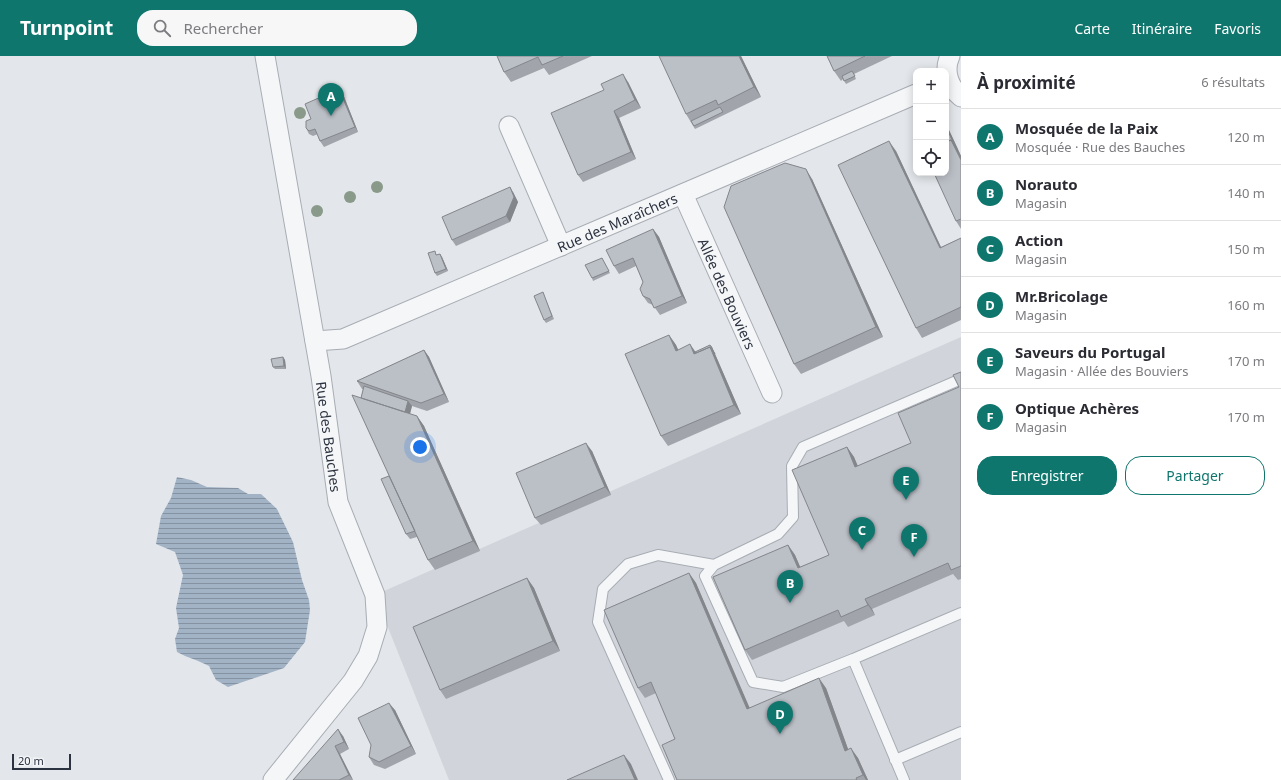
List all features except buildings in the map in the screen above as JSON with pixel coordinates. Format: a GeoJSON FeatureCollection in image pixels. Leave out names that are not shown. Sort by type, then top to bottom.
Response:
{"type":"FeatureCollection","features":[{"type":"Feature","properties":{"kind":"street","name":"Rue des Bauches"},"geometry":{"type":"LineString","coordinates":[[266,56],[315,341],[338,502],[375,595],[377,626],[368,656],[353,681],[273,780]]}},
{"type":"Feature","properties":{"kind":"street"},"geometry":{"type":"LineString","coordinates":[[947,68],[950,56]]}},
{"type":"Feature","properties":{"kind":"street"},"geometry":{"type":"LineString","coordinates":[[949,83],[961,97]]}},
{"type":"Feature","properties":{"kind":"street","name":"Rue des Maraîchers"},"geometry":{"type":"LineString","coordinates":[[315,341],[343,339],[913,95]]}},
{"type":"Feature","properties":{"kind":"street"},"geometry":{"type":"LineString","coordinates":[[509,126],[561,246]]}},
{"type":"Feature","properties":{"kind":"street","name":"Allée des Bouviers"},"geometry":{"type":"LineString","coordinates":[[683,194],[772,393]]}},
{"type":"Feature","properties":{"kind":"lane"},"geometry":{"type":"LineString","coordinates":[[961,378],[803,447],[792,466],[793,517],[778,534],[714,565],[705,576],[753,682],[783,687],[961,613]]}},
{"type":"Feature","properties":{"kind":"lane"},"geometry":{"type":"LineString","coordinates":[[669,780],[598,622],[603,589],[628,564],[658,555],[714,565]]}},
{"type":"Feature","properties":{"kind":"lane"},"geometry":{"type":"LineString","coordinates":[[853,659],[904,780]]}},
{"type":"Feature","properties":{"kind":"lane"},"geometry":{"type":"LineString","coordinates":[[895,760],[961,732]]}},
{"type":"Feature","properties":{"kind":"shaded area"},"geometry":{"type":"Polygon","coordinates":[[[961,337],[961,780],[449,780],[375,595],[961,337]]]}},
{"type":"Feature","properties":{"kind":"water"},"geometry":{"type":"Polygon","coordinates":[[[177,477],[191,480],[207,487],[238,488],[248,494],[261,494],[277,509],[293,542],[302,580],[309,600],[310,610],[305,642],[284,668],[228,687],[216,680],[209,666],[177,652],[175,639],[179,628],[176,608],[183,575],[175,552],[156,544],[161,516],[171,498],[177,477]]]}},
{"type":"Feature","properties":{"kind":"place","name":"Mosquée de la Paix"},"geometry":{"type":"Point","coordinates":[331,116]}},
{"type":"Feature","properties":{"kind":"place","name":"Saveurs du Portugal"},"geometry":{"type":"Point","coordinates":[906,500]}},
{"type":"Feature","properties":{"kind":"place","name":"Action"},"geometry":{"type":"Point","coordinates":[862,550]}},
{"type":"Feature","properties":{"kind":"place","name":"Optique Achères"},"geometry":{"type":"Point","coordinates":[914,557]}},
{"type":"Feature","properties":{"kind":"place","name":"Norauto"},"geometry":{"type":"Point","coordinates":[790,603]}},
{"type":"Feature","properties":{"kind":"place","name":"Mr.Bricolage"},"geometry":{"type":"Point","coordinates":[780,734]}}]}
